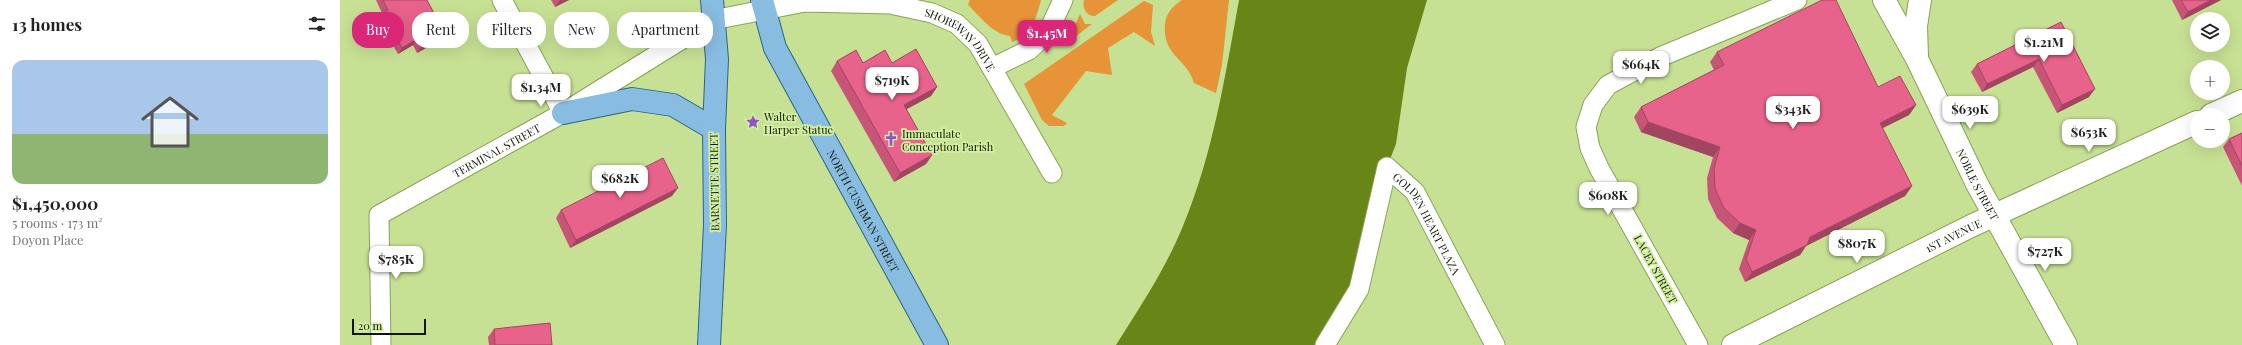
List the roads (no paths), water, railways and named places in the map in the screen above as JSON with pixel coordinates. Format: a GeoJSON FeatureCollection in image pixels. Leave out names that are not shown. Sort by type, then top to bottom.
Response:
{"type":"FeatureCollection","features":[{"type":"Feature","properties":{"kind":"main road","name":"NOBLE STREET"},"geometry":{"type":"LineString","coordinates":[[1884,0],[1917,59],[1977,184],[2066,345]]}},
{"type":"Feature","properties":{"kind":"main road"},"geometry":{"type":"LineString","coordinates":[[1917,59],[1916,26],[1920,0]]}},
{"type":"Feature","properties":{"kind":"main road","name":"NORTH CUSHMAN STREET"},"geometry":{"type":"LineString","coordinates":[[763,5],[775,48],[936,345]]}},
{"type":"Feature","properties":{"kind":"main road","name":"BARNETTE STREET"},"geometry":{"type":"LineString","coordinates":[[709,345],[715,225],[714,129],[717,59],[713,10]]}},
{"type":"Feature","properties":{"kind":"main road"},"geometry":{"type":"LineString","coordinates":[[563,113],[632,99],[673,105],[714,129]]}},
{"type":"Feature","properties":{"kind":"main road"},"geometry":{"type":"LineString","coordinates":[[2226,108],[2242,101]]}},
{"type":"Feature","properties":{"kind":"main road","name":"1ST AVENUE"},"geometry":{"type":"LineString","coordinates":[[1733,345],[1995,215],[2190,125]]}},
{"type":"Feature","properties":{"kind":"street"},"geometry":{"type":"LineString","coordinates":[[502,0],[563,113]]}},
{"type":"Feature","properties":{"kind":"street"},"geometry":{"type":"LineString","coordinates":[[992,68],[1029,50],[1048,32],[1063,0]]}},
{"type":"Feature","properties":{"kind":"street","name":"LACEY STREET"},"geometry":{"type":"LineString","coordinates":[[1698,345],[1599,168],[1590,148],[1586,127],[1593,105],[1608,85],[1660,57],[1797,0]]}},
{"type":"Feature","properties":{"kind":"street","name":"SHOREWAY DRIVE"},"geometry":{"type":"LineString","coordinates":[[713,10],[805,2],[890,4],[932,13],[957,24],[978,44],[1052,173]]}},
{"type":"Feature","properties":{"kind":"street","name":"TERMINAL STREET"},"geometry":{"type":"LineString","coordinates":[[381,345],[379,215],[563,113],[713,10]]}},
{"type":"Feature","properties":{"kind":"street","name":"GOLDEN HEART PLAZA"},"geometry":{"type":"LineString","coordinates":[[1325,345],[1360,288],[1387,167],[1415,192],[1495,345]]}},
{"type":"Feature","properties":{"kind":"place","name":"Walter Harper Statue"},"geometry":{"type":"Point","coordinates":[753,122]}},
{"type":"Feature","properties":{"kind":"place","name":"Immaculate Conception Parish"},"geometry":{"type":"Point","coordinates":[891,139]}}]}
